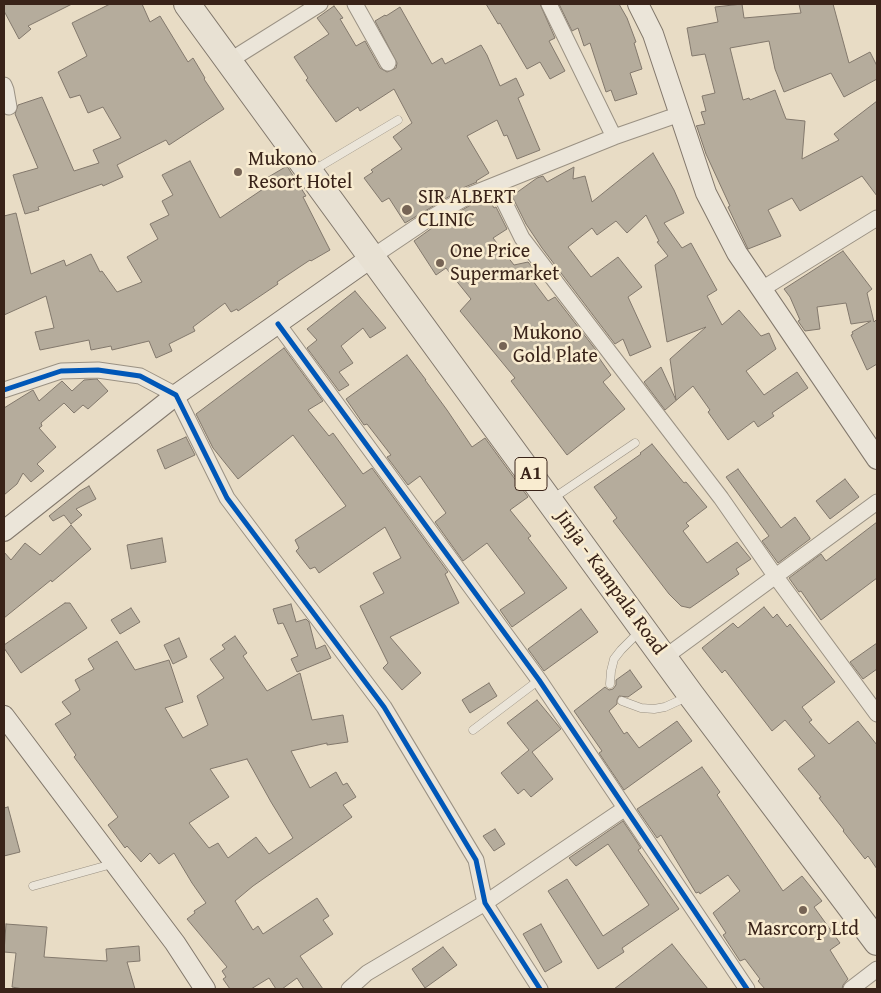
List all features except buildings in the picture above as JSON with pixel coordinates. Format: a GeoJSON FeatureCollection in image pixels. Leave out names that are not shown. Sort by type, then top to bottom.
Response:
{"type":"FeatureCollection","features":[{"type":"Feature","properties":{"kind":"highway","name":"Jinja - Kampala Road"},"geometry":{"type":"LineString","coordinates":[[187,4],[691,695],[877,942]]}},
{"type":"Feature","properties":{"kind":"street"},"geometry":{"type":"LineString","coordinates":[[229,61],[320,4]]}},
{"type":"Feature","properties":{"kind":"street"},"geometry":{"type":"LineString","coordinates":[[355,4],[388,63]]}},
{"type":"Feature","properties":{"kind":"street"},"geometry":{"type":"LineString","coordinates":[[549,4],[614,137]]}},
{"type":"Feature","properties":{"kind":"street"},"geometry":{"type":"LineString","coordinates":[[638,4],[653,34],[706,193],[737,253],[877,459]]}},
{"type":"Feature","properties":{"kind":"street"},"geometry":{"type":"LineString","coordinates":[[4,85],[9,106]]}},
{"type":"Feature","properties":{"kind":"street"},"geometry":{"type":"LineString","coordinates":[[4,531],[176,395],[427,220],[470,195],[614,137],[680,114]]}},
{"type":"Feature","properties":{"kind":"street"},"geometry":{"type":"LineString","coordinates":[[496,185],[522,238],[721,498],[776,577],[877,714]]}},
{"type":"Feature","properties":{"kind":"street"},"geometry":{"type":"LineString","coordinates":[[762,290],[877,218]]}},
{"type":"Feature","properties":{"kind":"street"},"geometry":{"type":"LineString","coordinates":[[278,324],[538,680],[747,989]]}},
{"type":"Feature","properties":{"kind":"street"},"geometry":{"type":"LineString","coordinates":[[4,390],[61,371],[98,370],[140,376],[176,395],[227,498],[384,707],[476,860],[486,903],[540,989]]}},
{"type":"Feature","properties":{"kind":"street"},"geometry":{"type":"LineString","coordinates":[[664,657],[877,502]]}},
{"type":"Feature","properties":{"kind":"street"},"geometry":{"type":"LineString","coordinates":[[4,716],[175,943],[206,989]]}},
{"type":"Feature","properties":{"kind":"street"},"geometry":{"type":"LineString","coordinates":[[349,989],[367,974],[486,903],[624,809]]}},
{"type":"Feature","properties":{"kind":"street"},"geometry":{"type":"LineString","coordinates":[[852,989],[877,969]]}},
{"type":"Feature","properties":{"kind":"lane"},"geometry":{"type":"LineString","coordinates":[[310,172],[398,120]]}},
{"type":"Feature","properties":{"kind":"lane"},"geometry":{"type":"LineString","coordinates":[[550,500],[635,443]]}},
{"type":"Feature","properties":{"kind":"lane"},"geometry":{"type":"LineString","coordinates":[[610,684],[614,660],[621,650],[643,628]]}},
{"type":"Feature","properties":{"kind":"lane"},"geometry":{"type":"LineString","coordinates":[[473,730],[538,680]]}},
{"type":"Feature","properties":{"kind":"lane"},"geometry":{"type":"LineString","coordinates":[[622,701],[641,708],[654,709],[665,707],[691,695]]}},
{"type":"Feature","properties":{"kind":"lane"},"geometry":{"type":"LineString","coordinates":[[33,886],[114,864]]}},
{"type":"Feature","properties":{"kind":"cycle path"},"geometry":{"type":"LineString","coordinates":[[278,324],[539,680],[747,989]]}},
{"type":"Feature","properties":{"kind":"cycle path"},"geometry":{"type":"LineString","coordinates":[[4,390],[61,371],[98,370],[140,376],[176,395],[227,498],[384,707],[476,860],[485,903],[540,989]]}},
{"type":"Feature","properties":{"kind":"place","name":"Mukono Resort Hotel"},"geometry":{"type":"Point","coordinates":[238,172]}},
{"type":"Feature","properties":{"kind":"place","name":"SIR ALBERT CLINIC"},"geometry":{"type":"Point","coordinates":[407,210]}},
{"type":"Feature","properties":{"kind":"place","name":"One Price Supermarket"},"geometry":{"type":"Point","coordinates":[440,263]}},
{"type":"Feature","properties":{"kind":"place","name":"Mukono Gold Plate"},"geometry":{"type":"Point","coordinates":[503,346]}},
{"type":"Feature","properties":{"kind":"place","name":"Masrcorp Ltd"},"geometry":{"type":"Point","coordinates":[803,910]}}]}
